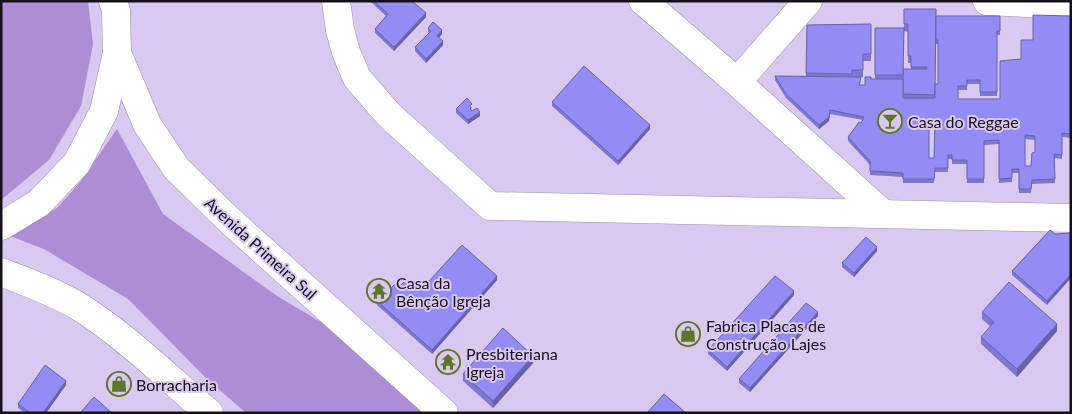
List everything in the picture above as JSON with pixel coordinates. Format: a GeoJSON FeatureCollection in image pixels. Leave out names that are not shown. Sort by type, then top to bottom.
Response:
{"type":"FeatureCollection","features":[{"type":"Feature","properties":{"kind":"street"},"geometry":{"type":"LineString","coordinates":[[1,226],[39,203],[77,162],[104,110],[117,53],[116,11],[113,1]]}},
{"type":"Feature","properties":{"kind":"street"},"geometry":{"type":"LineString","coordinates":[[336,1],[344,44],[357,78],[388,115],[490,206],[1071,218]]}},
{"type":"Feature","properties":{"kind":"street"},"geometry":{"type":"LineString","coordinates":[[643,1],[737,82],[883,214]]}},
{"type":"Feature","properties":{"kind":"street"},"geometry":{"type":"LineString","coordinates":[[737,82],[808,1]]}},
{"type":"Feature","properties":{"kind":"street"},"geometry":{"type":"LineString","coordinates":[[987,1],[1071,4]]}},
{"type":"Feature","properties":{"kind":"street","name":"Avenida Primeira Sul"},"geometry":{"type":"LineString","coordinates":[[117,53],[147,124],[176,168],[228,219],[444,413]]}},
{"type":"Feature","properties":{"kind":"street"},"geometry":{"type":"LineString","coordinates":[[1,272],[62,298],[108,326],[209,413]]}},
{"type":"Feature","properties":{"kind":"shaded area"},"geometry":{"type":"Polygon","coordinates":[[[1,1],[88,1],[93,44],[81,106],[49,160],[1,200],[1,1]]]}},
{"type":"Feature","properties":{"kind":"shaded area"},"geometry":{"type":"Polygon","coordinates":[[[117,129],[163,214],[277,296],[321,322],[425,413],[246,413],[206,378],[128,299],[44,249],[10,236],[57,208],[80,182],[117,129]]]}},
{"type":"Feature","properties":{"kind":"building"},"geometry":{"type":"Polygon","coordinates":[[[374,1],[412,1],[426,13],[394,47],[375,29],[388,14],[374,1]]]}},
{"type":"Feature","properties":{"kind":"building"},"geometry":{"type":"Polygon","coordinates":[[[904,9],[936,9],[935,95],[903,94],[903,69],[927,69],[927,67],[911,67],[911,56],[908,56],[908,24],[904,24],[904,9]]]}},
{"type":"Feature","properties":{"kind":"building"},"geometry":{"type":"Polygon","coordinates":[[[1033,15],[1071,16],[1071,134],[1062,133],[1062,155],[1054,154],[1055,179],[1032,180],[1031,189],[1019,189],[1019,169],[1012,169],[1012,178],[999,179],[999,140],[984,141],[984,179],[967,179],[967,160],[952,160],[952,155],[948,155],[948,168],[935,168],[934,179],[903,179],[903,173],[870,171],[870,161],[848,137],[864,117],[830,110],[829,117],[819,125],[786,94],[775,76],[861,77],[859,85],[865,85],[865,77],[871,77],[871,79],[903,79],[903,98],[935,98],[935,84],[938,84],[936,16],[1000,16],[1000,31],[997,31],[997,92],[980,92],[980,80],[967,80],[967,86],[958,86],[958,99],[1000,99],[1000,61],[1021,59],[1021,40],[1033,40],[1033,15]],[[929,120],[929,158],[934,158],[935,120],[929,120]],[[1025,135],[1025,166],[1031,166],[1032,153],[1035,152],[1035,136],[1025,135]]]}},
{"type":"Feature","properties":{"kind":"building"},"geometry":{"type":"Polygon","coordinates":[[[433,22],[442,30],[437,36],[443,41],[426,59],[415,47],[431,31],[428,28],[433,22]]]}},
{"type":"Feature","properties":{"kind":"building"},"geometry":{"type":"Polygon","coordinates":[[[871,24],[871,54],[863,54],[863,70],[852,70],[852,74],[806,73],[807,25],[871,24]]]}},
{"type":"Feature","properties":{"kind":"building"},"geometry":{"type":"Polygon","coordinates":[[[875,28],[904,28],[903,75],[875,75],[875,28]]]}},
{"type":"Feature","properties":{"kind":"building"},"geometry":{"type":"Polygon","coordinates":[[[584,66],[650,125],[618,161],[552,102],[584,66]]]}},
{"type":"Feature","properties":{"kind":"building"},"geometry":{"type":"Polygon","coordinates":[[[467,98],[472,104],[470,109],[472,111],[477,108],[480,112],[468,120],[456,109],[467,98]]]}},
{"type":"Feature","properties":{"kind":"building"},"geometry":{"type":"Polygon","coordinates":[[[1050,230],[1055,234],[1071,233],[1071,274],[1047,301],[1012,271],[1050,230]]]}},
{"type":"Feature","properties":{"kind":"building"},"geometry":{"type":"Polygon","coordinates":[[[866,237],[877,247],[854,273],[842,263],[866,237]]]}},
{"type":"Feature","properties":{"kind":"building"},"geometry":{"type":"Polygon","coordinates":[[[462,245],[497,276],[432,350],[377,301],[389,288],[395,284],[398,288],[407,279],[420,291],[462,245]]]}},
{"type":"Feature","properties":{"kind":"building"},"geometry":{"type":"Polygon","coordinates":[[[775,276],[794,291],[727,367],[708,350],[775,276]]]}},
{"type":"Feature","properties":{"kind":"building"},"geometry":{"type":"Polygon","coordinates":[[[1009,282],[1057,324],[1017,369],[981,337],[994,322],[982,312],[1009,282]]]}},
{"type":"Feature","properties":{"kind":"building"},"geometry":{"type":"Polygon","coordinates":[[[806,303],[818,312],[750,388],[739,379],[806,303]]]}},
{"type":"Feature","properties":{"kind":"building"},"geometry":{"type":"Polygon","coordinates":[[[503,328],[533,356],[493,401],[463,374],[503,328]]]}},
{"type":"Feature","properties":{"kind":"building"},"geometry":{"type":"Polygon","coordinates":[[[45,365],[66,381],[43,413],[30,413],[18,404],[45,365]]]}},
{"type":"Feature","properties":{"kind":"building"},"geometry":{"type":"Polygon","coordinates":[[[664,394],[686,413],[647,413],[664,394]]]}},
{"type":"Feature","properties":{"kind":"building"},"geometry":{"type":"Polygon","coordinates":[[[94,397],[112,413],[80,413],[94,397]]]}},
{"type":"Feature","properties":{"kind":"place","name":"Casa do Reggae"},"geometry":{"type":"Point","coordinates":[890,121]}},
{"type":"Feature","properties":{"kind":"place","name":"Casa da Bênção Igreja"},"geometry":{"type":"Point","coordinates":[379,291]}},
{"type":"Feature","properties":{"kind":"place","name":"Fabrica Placas de Construção Lajes"},"geometry":{"type":"Point","coordinates":[688,334]}},
{"type":"Feature","properties":{"kind":"place","name":"Presbiteriana Igreja"},"geometry":{"type":"Point","coordinates":[448,362]}},
{"type":"Feature","properties":{"kind":"place","name":"Borracharia"},"geometry":{"type":"Point","coordinates":[119,384]}}]}
